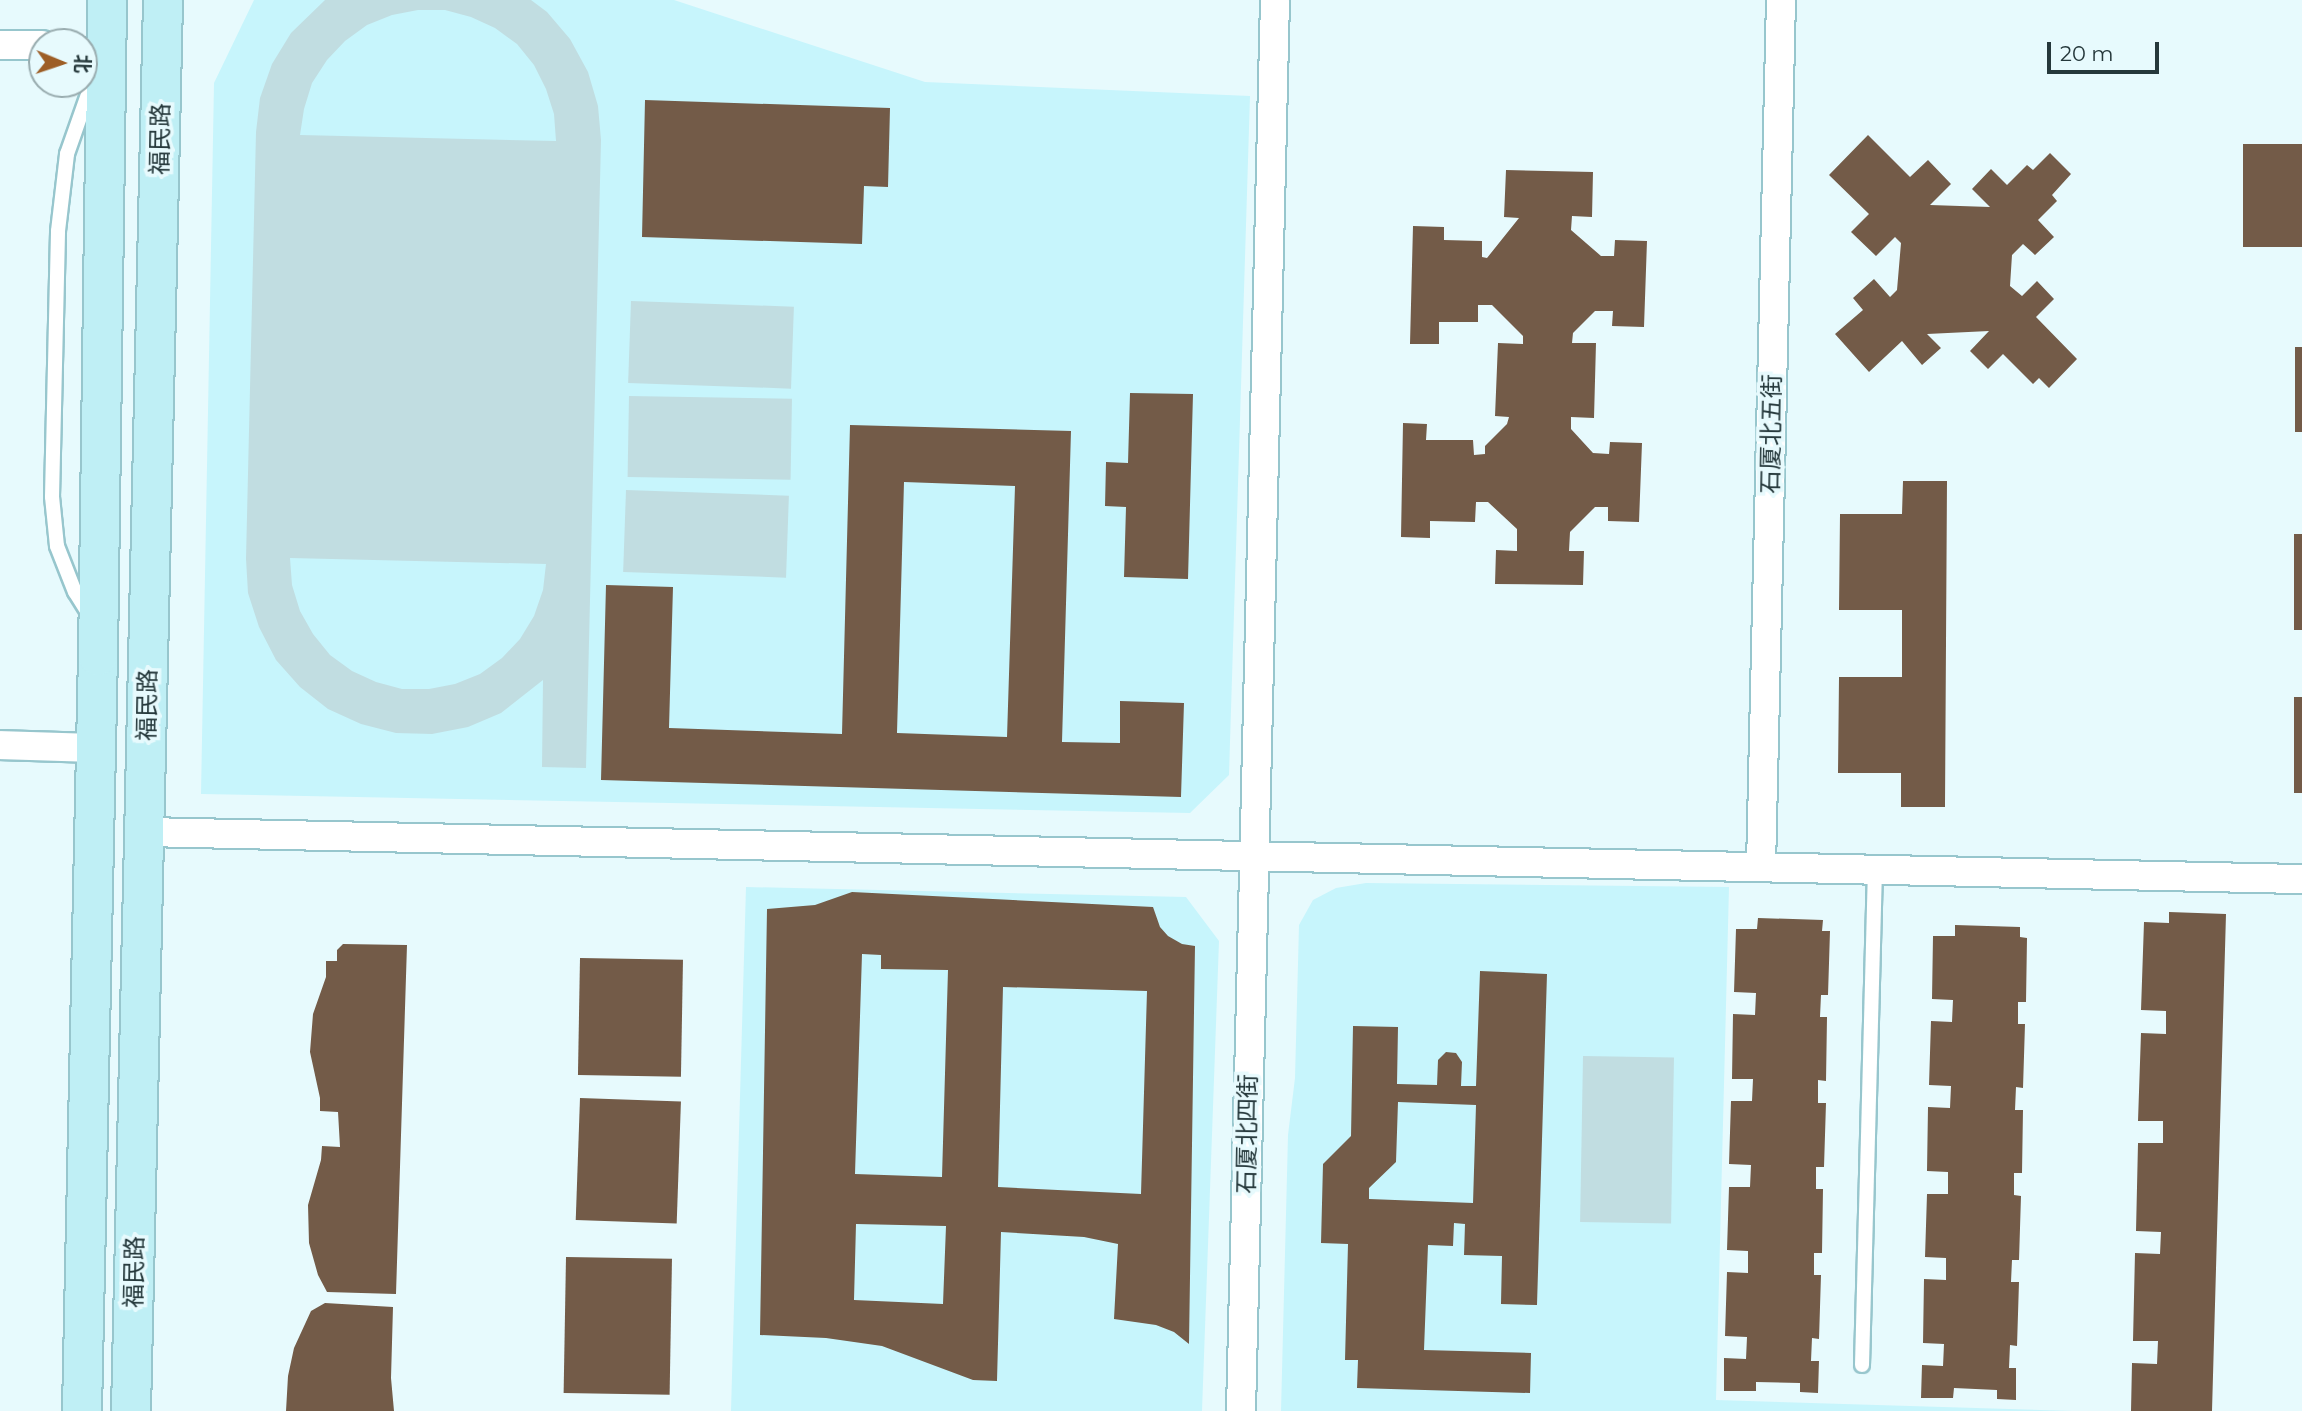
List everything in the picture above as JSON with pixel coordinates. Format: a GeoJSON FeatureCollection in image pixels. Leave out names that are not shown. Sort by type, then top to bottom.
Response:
{"type":"FeatureCollection","features":[{"type":"Feature","properties":{"kind":"main road","name":"福民路"},"geometry":{"type":"LineString","coordinates":[[98,31],[107,0]]}},
{"type":"Feature","properties":{"kind":"main road","name":"福民路"},"geometry":{"type":"LineString","coordinates":[[131,1411],[163,0]]}},
{"type":"Feature","properties":{"kind":"main road","name":"福民路"},"geometry":{"type":"LineString","coordinates":[[82,1411],[98,629],[94,98]]}},
{"type":"Feature","properties":{"kind":"street","name":"石厦北四街"},"geometry":{"type":"LineString","coordinates":[[1241,1411],[1275,0]]}},
{"type":"Feature","properties":{"kind":"street","name":"石厦北五街"},"geometry":{"type":"LineString","coordinates":[[1761,867],[1781,0]]}},
{"type":"Feature","properties":{"kind":"street"},"geometry":{"type":"LineString","coordinates":[[0,45],[28,45]]}},
{"type":"Feature","properties":{"kind":"street"},"geometry":{"type":"LineString","coordinates":[[0,745],[96,748]]}},
{"type":"Feature","properties":{"kind":"street"},"geometry":{"type":"LineString","coordinates":[[145,832],[2302,879]]}},
{"type":"Feature","properties":{"kind":"lane"},"geometry":{"type":"LineString","coordinates":[[1862,1365],[1875,870]]}},
{"type":"Feature","properties":{"kind":"shaded area"},"geometry":{"type":"Polygon","coordinates":[[[254,0],[674,0],[925,82],[1250,96],[1229,775],[1190,813],[201,794],[214,83],[254,0]]]}},
{"type":"Feature","properties":{"kind":"shaded area"},"geometry":{"type":"Polygon","coordinates":[[[325,0],[531,0],[547,12],[570,39],[588,72],[598,106],[601,140],[586,768],[542,767],[543,680],[501,713],[468,727],[432,734],[396,733],[361,724],[328,709],[300,687],[276,660],[259,627],[248,593],[246,559],[256,132],[260,98],[272,64],[291,33],[325,0]],[[418,10],[392,15],[367,25],[345,41],[327,60],[312,83],[300,135],[556,141],[554,114],[546,89],[534,65],[517,44],[495,28],[471,17],[445,10],[418,10]],[[290,558],[292,585],[300,611],[313,634],[330,655],[352,671],[376,682],[402,689],[429,689],[455,684],[480,674],[502,658],[520,639],[534,616],[543,590],[546,564],[290,558]]]}},
{"type":"Feature","properties":{"kind":"shaded area"},"geometry":{"type":"Polygon","coordinates":[[[631,301],[794,307],[791,389],[628,383],[631,301]]]}},
{"type":"Feature","properties":{"kind":"shaded area"},"geometry":{"type":"Polygon","coordinates":[[[629,396],[792,399],[791,480],[628,477],[629,396]]]}},
{"type":"Feature","properties":{"kind":"shaded area"},"geometry":{"type":"Polygon","coordinates":[[[626,490],[789,496],[786,578],[623,572],[626,490]]]}},
{"type":"Feature","properties":{"kind":"shaded area"},"geometry":{"type":"Polygon","coordinates":[[[1366,883],[1729,887],[1716,1400],[2073,1411],[1281,1411],[1288,1135],[1295,1078],[1299,925],[1313,900],[1336,888],[1366,883]]]}},
{"type":"Feature","properties":{"kind":"shaded area"},"geometry":{"type":"Polygon","coordinates":[[[746,887],[1186,897],[1219,941],[1202,1411],[731,1411],[746,887]]]}},
{"type":"Feature","properties":{"kind":"shaded area"},"geometry":{"type":"Polygon","coordinates":[[[1583,1056],[1674,1058],[1671,1224],[1580,1222],[1583,1056]]]}},
{"type":"Feature","properties":{"kind":"building"},"geometry":{"type":"Polygon","coordinates":[[[645,100],[890,108],[888,187],[864,186],[862,244],[642,237],[645,100]]]}},
{"type":"Feature","properties":{"kind":"building"},"geometry":{"type":"Polygon","coordinates":[[[1868,135],[1910,177],[1928,160],[1951,184],[1930,205],[1990,207],[1972,189],[1991,169],[2007,185],[2027,165],[2033,170],[2050,153],[2071,174],[2052,195],[2057,201],[2038,220],[2054,237],[2035,255],[2023,244],[2012,255],[2010,286],[2022,296],[2037,281],[2054,299],[2036,317],[2077,359],[2049,388],[2039,378],[2033,384],[2003,354],[1988,369],[1970,351],[1989,331],[1927,334],[1941,348],[1922,365],[1902,341],[1869,372],[1835,334],[1863,310],[1853,298],[1874,279],[1890,297],[1897,290],[1901,243],[1895,237],[1876,256],[1851,232],[1869,214],[1829,175],[1868,135]]]}},
{"type":"Feature","properties":{"kind":"building"},"geometry":{"type":"Polygon","coordinates":[[[2243,144],[2302,144],[2302,247],[2243,247],[2243,144]]]}},
{"type":"Feature","properties":{"kind":"building"},"geometry":{"type":"Polygon","coordinates":[[[1506,170],[1593,172],[1592,217],[1572,216],[1571,230],[1601,256],[1614,256],[1615,240],[1647,241],[1644,327],[1612,326],[1613,311],[1595,311],[1573,333],[1572,343],[1596,343],[1594,418],[1571,417],[1571,429],[1593,453],[1609,454],[1610,442],[1642,443],[1639,522],[1608,521],[1608,507],[1595,507],[1570,532],[1569,551],[1584,551],[1583,585],[1495,584],[1496,550],[1517,551],[1517,529],[1488,502],[1476,502],[1475,522],[1430,521],[1430,538],[1401,537],[1403,423],[1427,424],[1426,440],[1473,440],[1474,455],[1485,454],[1485,446],[1507,424],[1509,417],[1495,416],[1498,343],[1523,344],[1523,336],[1492,305],[1478,305],[1478,322],[1439,322],[1439,344],[1410,344],[1413,226],[1444,227],[1444,240],[1482,241],[1482,257],[1487,258],[1519,218],[1504,217],[1506,170]]]}},
{"type":"Feature","properties":{"kind":"building"},"geometry":{"type":"Polygon","coordinates":[[[2295,347],[2302,347],[2302,432],[2295,432],[2295,347]]]}},
{"type":"Feature","properties":{"kind":"building"},"geometry":{"type":"Polygon","coordinates":[[[1130,393],[1193,394],[1188,579],[1124,577],[1126,507],[1105,506],[1106,462],[1128,463],[1130,393]]]}},
{"type":"Feature","properties":{"kind":"building"},"geometry":{"type":"Polygon","coordinates":[[[850,425],[1071,431],[1062,742],[1120,743],[1120,701],[1184,703],[1181,797],[601,780],[606,585],[673,587],[669,728],[842,734],[850,425]],[[904,482],[897,733],[1007,737],[1015,486],[904,482]]]}},
{"type":"Feature","properties":{"kind":"building"},"geometry":{"type":"Polygon","coordinates":[[[1903,481],[1947,481],[1945,807],[1901,807],[1901,773],[1838,773],[1839,677],[1902,677],[1902,610],[1839,610],[1840,514],[1902,514],[1903,481]]]}},
{"type":"Feature","properties":{"kind":"building"},"geometry":{"type":"Polygon","coordinates":[[[2294,534],[2302,534],[2302,630],[2294,630],[2294,534]]]}},
{"type":"Feature","properties":{"kind":"building"},"geometry":{"type":"Polygon","coordinates":[[[2294,697],[2302,697],[2302,793],[2294,793],[2294,697]]]}},
{"type":"Feature","properties":{"kind":"building"},"geometry":{"type":"Polygon","coordinates":[[[852,892],[1153,907],[1160,927],[1168,936],[1182,944],[1195,946],[1189,1344],[1174,1332],[1156,1325],[1114,1319],[1118,1244],[1084,1237],[1001,1232],[997,1381],[973,1380],[882,1346],[826,1338],[760,1335],[767,909],[815,905],[852,892]],[[862,954],[855,1174],[942,1177],[948,970],[881,969],[881,955],[862,954]],[[1003,987],[998,1187],[1141,1194],[1147,991],[1003,987]],[[856,1224],[854,1300],[943,1304],[946,1226],[856,1224]]]}},
{"type":"Feature","properties":{"kind":"building"},"geometry":{"type":"Polygon","coordinates":[[[2169,912],[2226,914],[2212,1411],[2131,1411],[2132,1363],[2157,1364],[2158,1341],[2133,1341],[2135,1253],[2160,1254],[2161,1232],[2136,1231],[2138,1143],[2163,1143],[2163,1121],[2138,1121],[2141,1033],[2166,1034],[2166,1011],[2141,1010],[2144,922],[2169,923],[2169,912]]]}},
{"type":"Feature","properties":{"kind":"building"},"geometry":{"type":"Polygon","coordinates":[[[1758,918],[1823,920],[1822,931],[1830,931],[1828,995],[1821,995],[1820,1017],[1827,1017],[1826,1081],[1818,1080],[1818,1103],[1826,1103],[1824,1167],[1816,1167],[1816,1189],[1823,1189],[1822,1253],[1814,1253],[1814,1275],[1821,1275],[1819,1339],[1812,1338],[1811,1361],[1819,1361],[1818,1393],[1800,1392],[1800,1383],[1756,1382],[1756,1391],[1724,1391],[1724,1358],[1746,1359],[1747,1337],[1725,1336],[1727,1272],[1748,1273],[1748,1251],[1727,1250],[1729,1187],[1750,1187],[1751,1165],[1729,1164],[1731,1101],[1752,1101],[1753,1079],[1732,1079],[1733,1014],[1755,1015],[1756,993],[1734,992],[1736,929],[1757,929],[1758,918]]]}},
{"type":"Feature","properties":{"kind":"building"},"geometry":{"type":"Polygon","coordinates":[[[1955,925],[2020,927],[2020,937],[2027,938],[2026,1002],[2018,1002],[2018,1024],[2025,1024],[2023,1088],[2016,1087],[2015,1110],[2023,1110],[2022,1173],[2014,1173],[2014,1195],[2021,1196],[2019,1260],[2012,1260],[2011,1282],[2019,1282],[2017,1346],[2010,1345],[2009,1368],[2016,1368],[2016,1400],[1997,1399],[1997,1390],[1954,1388],[1953,1398],[1921,1398],[1922,1365],[1943,1366],[1944,1344],[1923,1343],[1924,1279],[1946,1280],[1946,1258],[1925,1257],[1927,1194],[1948,1194],[1948,1172],[1927,1171],[1928,1107],[1950,1108],[1951,1086],[1929,1085],[1931,1021],[1952,1022],[1953,1000],[1932,999],[1933,936],[1955,936],[1955,925]]]}},
{"type":"Feature","properties":{"kind":"building"},"geometry":{"type":"Polygon","coordinates":[[[343,944],[407,945],[396,1294],[327,1292],[318,1275],[309,1243],[308,1205],[321,1160],[322,1146],[340,1147],[338,1112],[320,1111],[320,1098],[310,1052],[313,1014],[326,977],[326,961],[337,961],[337,950],[343,944]]]}},
{"type":"Feature","properties":{"kind":"building"},"geometry":{"type":"Polygon","coordinates":[[[580,958],[683,960],[681,1077],[578,1075],[580,958]]]}},
{"type":"Feature","properties":{"kind":"building"},"geometry":{"type":"Polygon","coordinates":[[[1480,971],[1547,974],[1537,1305],[1501,1304],[1502,1256],[1464,1255],[1465,1224],[1454,1223],[1453,1246],[1428,1245],[1424,1350],[1531,1353],[1530,1393],[1357,1388],[1358,1360],[1345,1360],[1348,1244],[1321,1243],[1323,1164],[1351,1136],[1353,1026],[1398,1027],[1397,1084],[1437,1085],[1438,1060],[1446,1052],[1456,1053],[1462,1062],[1461,1086],[1476,1086],[1480,971]],[[1398,1102],[1396,1162],[1369,1188],[1369,1199],[1473,1203],[1476,1105],[1398,1102]]]}},
{"type":"Feature","properties":{"kind":"building"},"geometry":{"type":"Polygon","coordinates":[[[580,1098],[681,1102],[677,1223],[576,1220],[580,1098]]]}},
{"type":"Feature","properties":{"kind":"building"},"geometry":{"type":"Polygon","coordinates":[[[566,1257],[672,1259],[670,1395],[564,1393],[566,1257]]]}},
{"type":"Feature","properties":{"kind":"building"},"geometry":{"type":"Polygon","coordinates":[[[325,1303],[393,1307],[391,1378],[394,1411],[286,1411],[288,1376],[294,1348],[311,1311],[325,1303]]]}}]}
